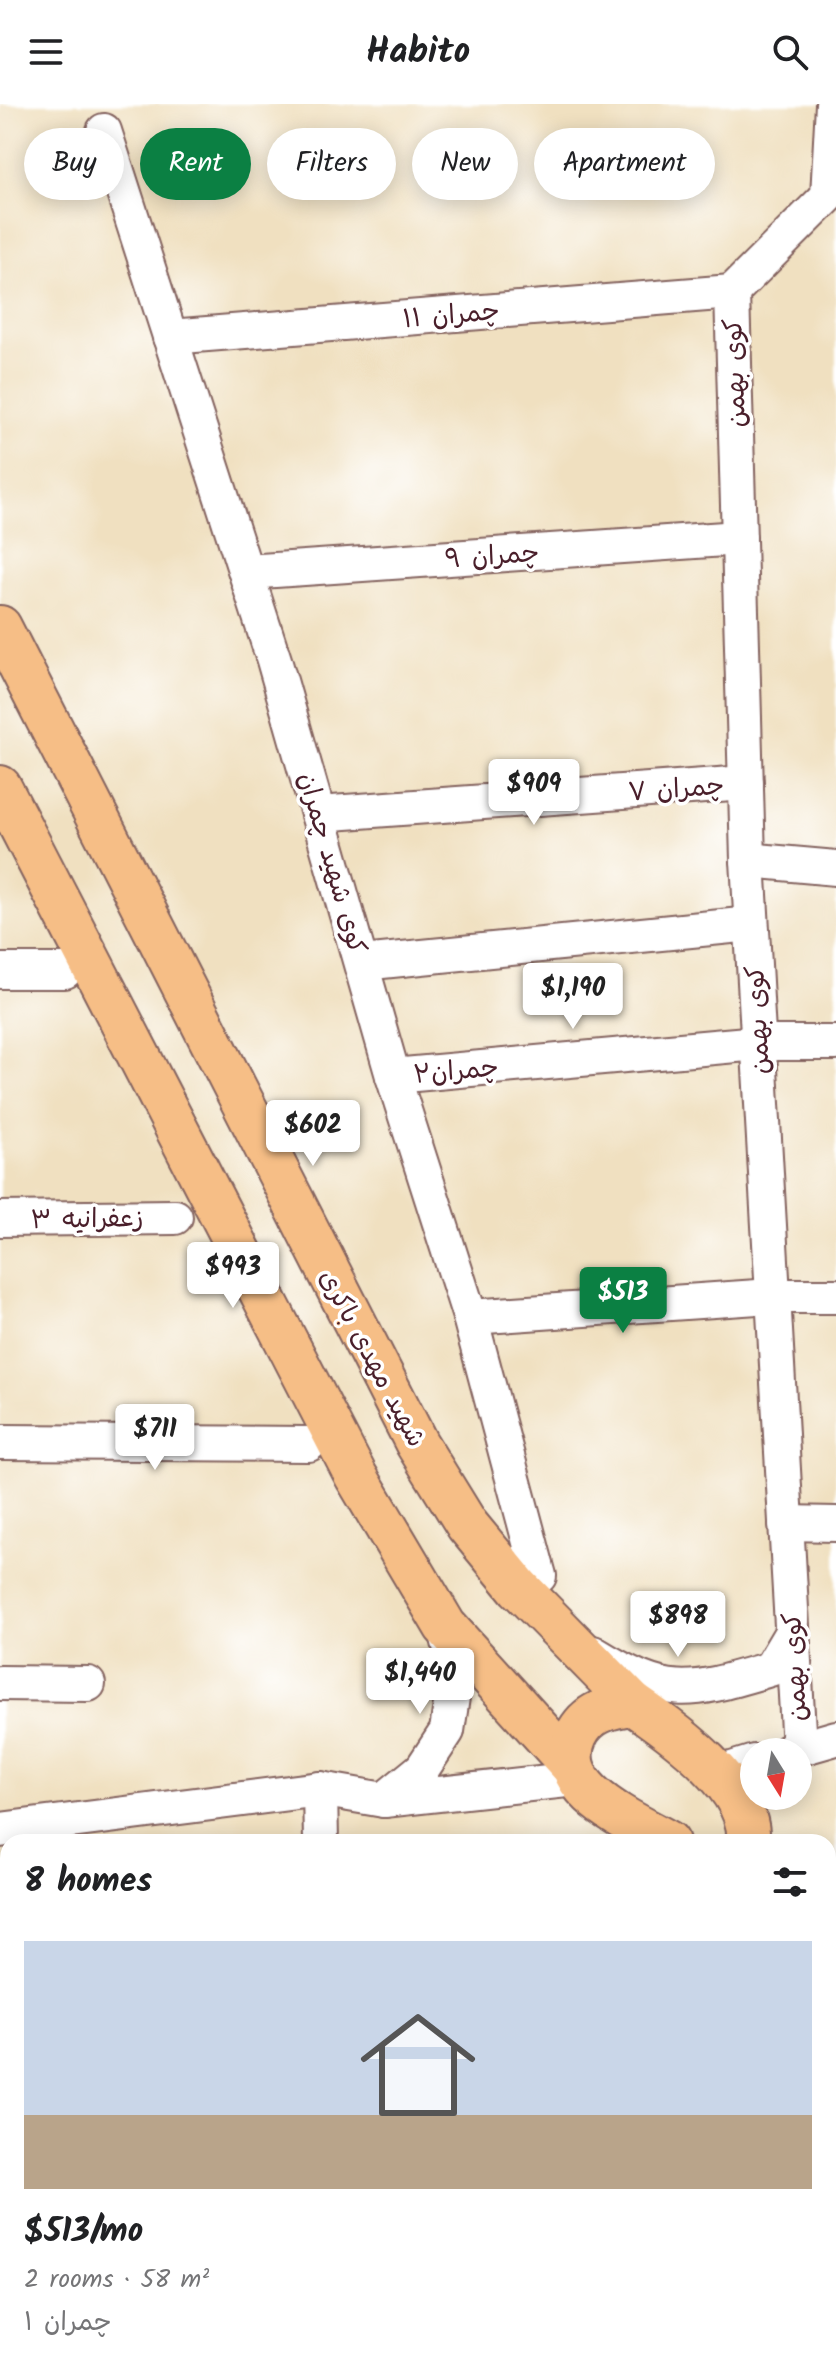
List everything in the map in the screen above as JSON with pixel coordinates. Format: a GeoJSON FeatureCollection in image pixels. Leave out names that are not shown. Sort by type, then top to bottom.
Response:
{"type":"FeatureCollection","features":[{"type":"Feature","properties":{"kind":"main road","name":"شهید مهدی باکری"},"geometry":{"type":"LineString","coordinates":[[0,627],[417,1444],[467,1525],[519,1588],[633,1704],[682,1739],[735,1768],[754,1834]]}},
{"type":"Feature","properties":{"kind":"main road"},"geometry":{"type":"LineString","coordinates":[[0,787],[356,1476],[445,1626],[573,1771],[624,1817],[654,1834]]}},
{"type":"Feature","properties":{"kind":"main road"},"geometry":{"type":"LineString","coordinates":[[573,1771],[571,1747],[578,1730],[603,1708],[633,1704]]}},
{"type":"Feature","properties":{"kind":"street"},"geometry":{"type":"LineString","coordinates":[[732,292],[828,196],[833,104]]}},
{"type":"Feature","properties":{"kind":"street","name":"کوی شهید چمران"},"geometry":{"type":"LineString","coordinates":[[124,193],[246,572],[393,1076],[470,1317],[539,1576],[519,1588]]}},
{"type":"Feature","properties":{"kind":"street","name":"چمران ۱۱"},"geometry":{"type":"LineString","coordinates":[[170,337],[732,292]]}},
{"type":"Feature","properties":{"kind":"street","name":"کوی بهمن"},"geometry":{"type":"LineString","coordinates":[[732,292],[748,860],[792,1632],[793,1738]]}},
{"type":"Feature","properties":{"kind":"street","name":"چمران ۹"},"geometry":{"type":"LineString","coordinates":[[246,572],[739,538]]}},
{"type":"Feature","properties":{"kind":"street","name":"چمران ۷"},"geometry":{"type":"LineString","coordinates":[[318,814],[746,783]]}},
{"type":"Feature","properties":{"kind":"street"},"geometry":{"type":"LineString","coordinates":[[748,860],[836,868]]}},
{"type":"Feature","properties":{"kind":"street"},"geometry":{"type":"LineString","coordinates":[[362,963],[751,924]]}},
{"type":"Feature","properties":{"kind":"street"},"geometry":{"type":"LineString","coordinates":[[0,971],[65,971]]}},
{"type":"Feature","properties":{"kind":"street","name":"چمران۲"},"geometry":{"type":"LineString","coordinates":[[393,1076],[758,1043],[836,1043]]}},
{"type":"Feature","properties":{"kind":"street","name":"زعفرانیه ۳"},"geometry":{"type":"LineString","coordinates":[[0,1219],[175,1217]]}},
{"type":"Feature","properties":{"kind":"street"},"geometry":{"type":"LineString","coordinates":[[470,1317],[772,1296],[836,1296]]}},
{"type":"Feature","properties":{"kind":"street"},"geometry":{"type":"LineString","coordinates":[[0,1442],[309,1444]]}},
{"type":"Feature","properties":{"kind":"street"},"geometry":{"type":"LineString","coordinates":[[786,1523],[836,1524]]}},
{"type":"Feature","properties":{"kind":"street"},"geometry":{"type":"LineString","coordinates":[[384,1800],[422,1769],[447,1731],[456,1670],[445,1626]]}},
{"type":"Feature","properties":{"kind":"street"},"geometry":{"type":"LineString","coordinates":[[568,1638],[615,1667],[666,1689],[703,1688],[770,1669],[792,1632]]}},
{"type":"Feature","properties":{"kind":"street"},"geometry":{"type":"LineString","coordinates":[[0,1683],[88,1684]]}},
{"type":"Feature","properties":{"kind":"street"},"geometry":{"type":"LineString","coordinates":[[812,1745],[836,1738]]}},
{"type":"Feature","properties":{"kind":"street"},"geometry":{"type":"LineString","coordinates":[[0,1830],[320,1789],[384,1800],[573,1771]]}},
{"type":"Feature","properties":{"kind":"street"},"geometry":{"type":"LineString","coordinates":[[320,1789],[321,1834]]}}]}
